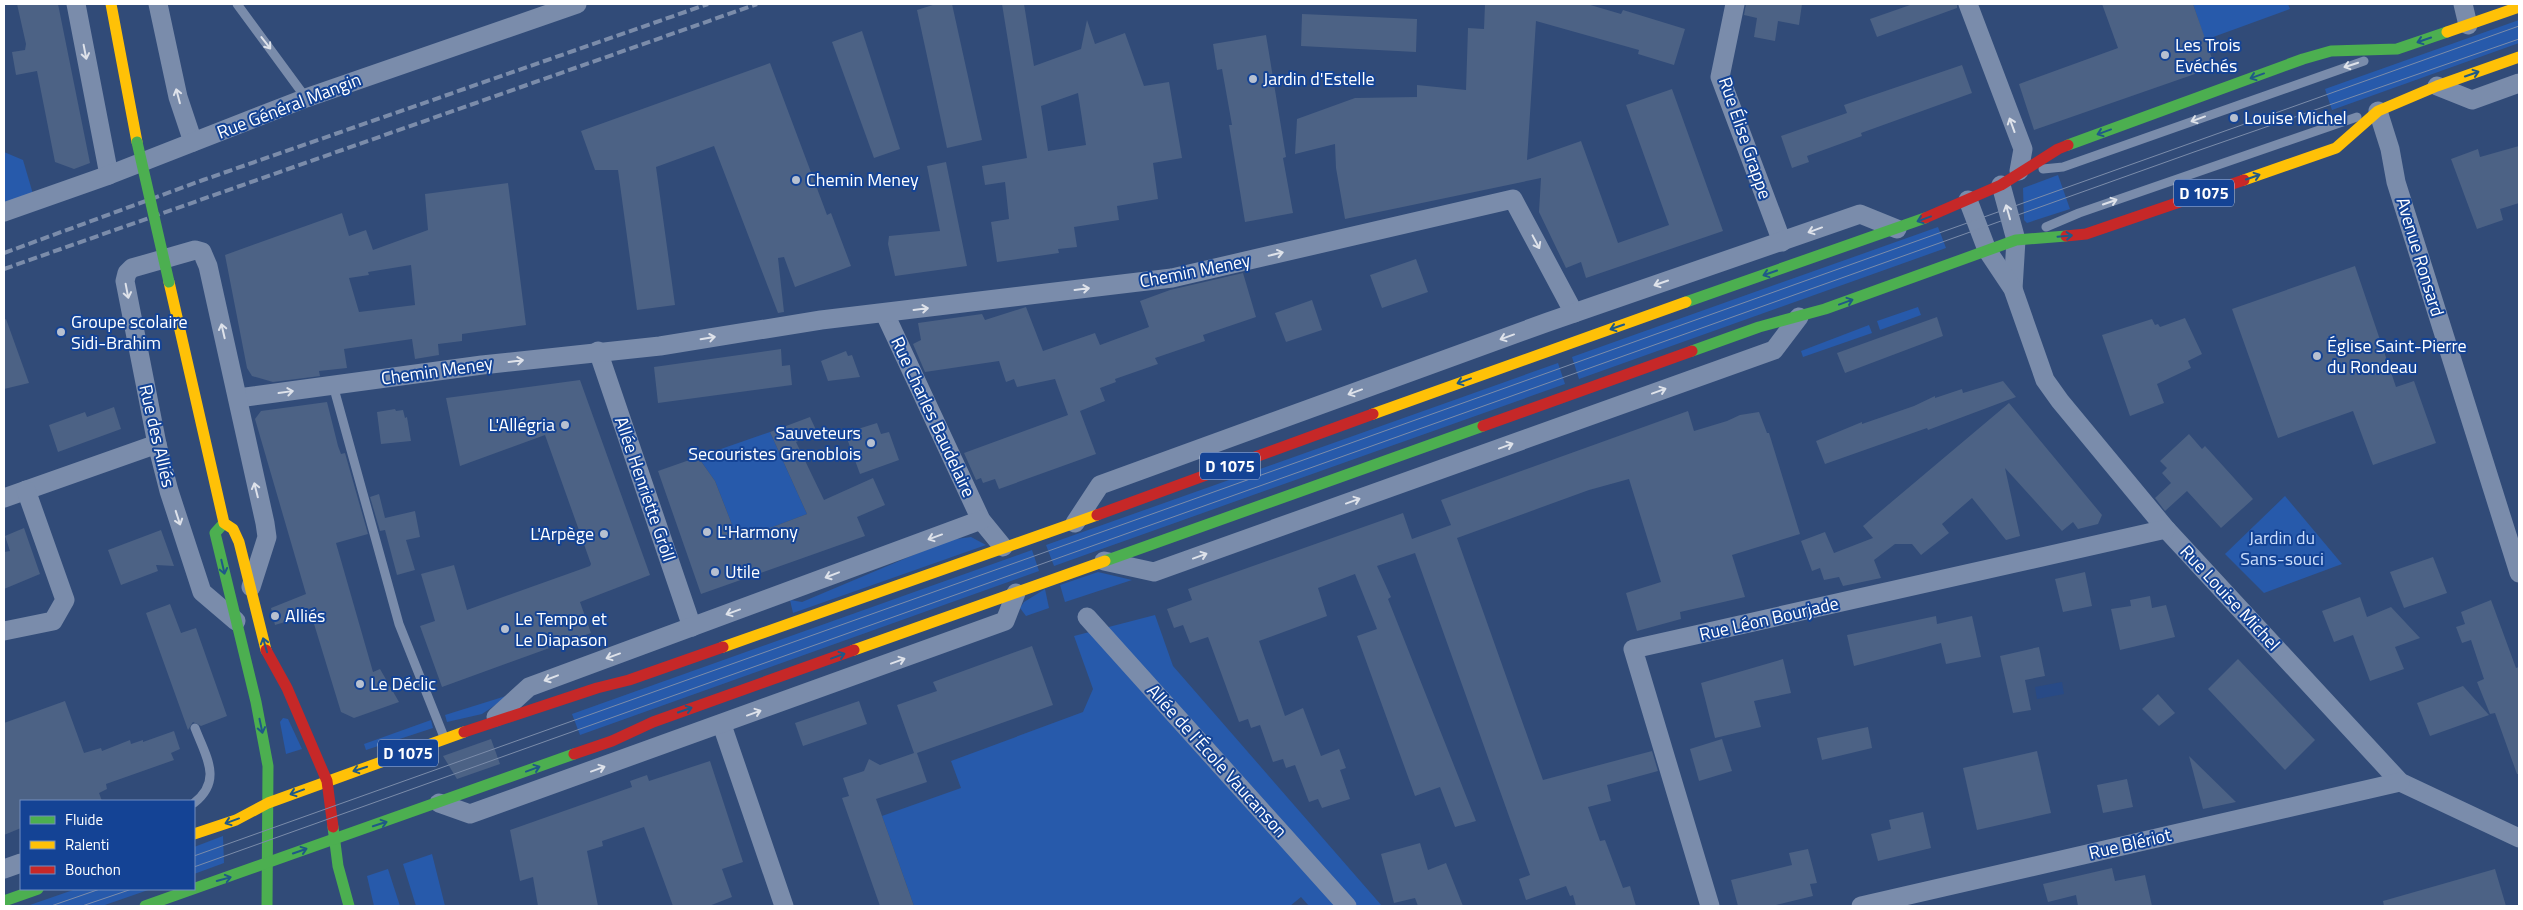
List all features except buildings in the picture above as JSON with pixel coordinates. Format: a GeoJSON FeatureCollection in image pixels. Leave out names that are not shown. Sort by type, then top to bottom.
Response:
{"type":"FeatureCollection","features":[{"type":"Feature","properties":{"kind":"main road"},"geometry":{"type":"LineString","coordinates":[[111,4],[137,142],[224,523],[233,529],[239,542],[266,651],[287,688],[327,781],[338,866],[349,906]]}},
{"type":"Feature","properties":{"kind":"main road","name":"D 1075"},"geometry":{"type":"LineString","coordinates":[[198,827],[236,820],[268,803],[489,723],[597,688],[629,680],[1003,548],[1557,347],[1944,212],[2001,185],[2019,171],[2058,149],[2303,59],[2331,51],[2397,49],[2519,7]]}},
{"type":"Feature","properties":{"kind":"main road","name":"D 1075"},"geometry":{"type":"LineString","coordinates":[[195,888],[612,742],[653,722],[1592,385],[1760,327],[1800,317],[2016,240],[2086,234],[2336,148],[2378,111],[2437,86],[2519,57]]}},
{"type":"Feature","properties":{"kind":"main road"},"geometry":{"type":"LineString","coordinates":[[224,523],[215,533],[265,746],[268,766],[267,906]]}},
{"type":"Feature","properties":{"kind":"main road"},"geometry":{"type":"LineString","coordinates":[[4,901],[35,890]]}},
{"type":"Feature","properties":{"kind":"main road","name":"D 1075"},"geometry":{"type":"LineString","coordinates":[[145,906],[190,890]]}},
{"type":"Feature","properties":{"kind":"street"},"geometry":{"type":"LineString","coordinates":[[76,4],[109,175]]}},
{"type":"Feature","properties":{"kind":"street"},"geometry":{"type":"LineString","coordinates":[[158,4],[178,97],[193,142]]}},
{"type":"Feature","properties":{"kind":"street","name":"Rue Général Mangin"},"geometry":{"type":"LineString","coordinates":[[4,212],[109,175],[306,98],[577,4]]}},
{"type":"Feature","properties":{"kind":"street","name":"Rue Élise Grappe"},"geometry":{"type":"LineString","coordinates":[[1735,4],[1720,77],[1782,242]]}},
{"type":"Feature","properties":{"kind":"street"},"geometry":{"type":"LineString","coordinates":[[1968,4],[2023,149],[2019,171]]}},
{"type":"Feature","properties":{"kind":"street"},"geometry":{"type":"LineString","coordinates":[[2463,4],[2468,25]]}},
{"type":"Feature","properties":{"kind":"street"},"geometry":{"type":"LineString","coordinates":[[2437,86],[2472,100],[2519,83]]}},
{"type":"Feature","properties":{"kind":"street","name":"Avenue Ronsard"},"geometry":{"type":"LineString","coordinates":[[2378,111],[2390,150],[2396,182],[2516,552],[2519,573]]}},
{"type":"Feature","properties":{"kind":"street","name":"Rue Louise Michel"},"geometry":{"type":"LineString","coordinates":[[2001,185],[2016,240],[2013,289]]}},
{"type":"Feature","properties":{"kind":"street","name":"Chemin Meney"},"geometry":{"type":"LineString","coordinates":[[238,398],[598,351],[660,346],[821,320],[884,314],[1172,278],[1513,199],[1574,314]]}},
{"type":"Feature","properties":{"kind":"street","name":"Rue Louise Michel"},"geometry":{"type":"LineString","coordinates":[[1968,200],[1987,250],[2013,289],[2045,380],[2060,401],[2166,529],[2400,782],[2519,838]]}},
{"type":"Feature","properties":{"kind":"street"},"geometry":{"type":"LineString","coordinates":[[1075,522],[1100,485],[1574,314],[1860,214],[1896,229]]}},
{"type":"Feature","properties":{"kind":"street","name":"Rue des Alliés"},"geometry":{"type":"LineString","coordinates":[[236,621],[202,592],[169,491],[157,444],[125,281],[126,273],[132,268],[195,250],[202,252],[208,266],[267,537],[250,590]]}},
{"type":"Feature","properties":{"kind":"street","name":"Rue Charles Baudelaire"},"geometry":{"type":"LineString","coordinates":[[884,314],[981,520],[1003,548]]}},
{"type":"Feature","properties":{"kind":"street"},"geometry":{"type":"LineString","coordinates":[[1104,561],[1154,572],[1774,350],[1800,317]]}},
{"type":"Feature","properties":{"kind":"street","name":"Allée Henriette Gröll"},"geometry":{"type":"LineString","coordinates":[[598,351],[692,627]]}},
{"type":"Feature","properties":{"kind":"street"},"geometry":{"type":"LineString","coordinates":[[4,498],[157,444]]}},
{"type":"Feature","properties":{"kind":"street"},"geometry":{"type":"LineString","coordinates":[[4,631],[53,620],[65,600],[26,490]]}},
{"type":"Feature","properties":{"kind":"street"},"geometry":{"type":"LineString","coordinates":[[489,723],[529,687],[981,520]]}},
{"type":"Feature","properties":{"kind":"street","name":"Rue Léon Bourjade"},"geometry":{"type":"LineString","coordinates":[[1710,906],[1633,650],[2166,529]]}},
{"type":"Feature","properties":{"kind":"street"},"geometry":{"type":"LineString","coordinates":[[439,803],[470,814],[722,725],[1005,621],[1016,593]]}},
{"type":"Feature","properties":{"kind":"street","name":"Allée de l'École Vaucanson"},"geometry":{"type":"LineString","coordinates":[[1087,617],[1347,906]]}},
{"type":"Feature","properties":{"kind":"street"},"geometry":{"type":"LineString","coordinates":[[722,725],[784,906]]}},
{"type":"Feature","properties":{"kind":"street","name":"Rue Blériot"},"geometry":{"type":"LineString","coordinates":[[1861,906],[2400,782]]}},
{"type":"Feature","properties":{"kind":"street"},"geometry":{"type":"LineString","coordinates":[[4,869],[20,863]]}},
{"type":"Feature","properties":{"kind":"lane"},"geometry":{"type":"LineString","coordinates":[[237,4],[306,98]]}},
{"type":"Feature","properties":{"kind":"lane","name":"D 1075"},"geometry":{"type":"LineString","coordinates":[[2019,171],[2063,167],[2397,49]]}},
{"type":"Feature","properties":{"kind":"lane","name":"D 1075"},"geometry":{"type":"LineString","coordinates":[[2016,240],[2079,212],[2328,126],[2378,111]]}},
{"type":"Feature","properties":{"kind":"lane"},"geometry":{"type":"LineString","coordinates":[[333,385],[399,624],[445,739]]}},
{"type":"Feature","properties":{"kind":"lane"},"geometry":{"type":"LineString","coordinates":[[195,728],[212,772],[206,794],[195,803]]}},
{"type":"Feature","properties":{"kind":"green space"},"geometry":{"type":"Polygon","coordinates":[[[2193,4],[2288,4],[2290,9],[2205,40],[2193,4]]]}},
{"type":"Feature","properties":{"kind":"green space"},"geometry":{"type":"Polygon","coordinates":[[[2519,20],[2519,43],[2332,110],[2325,89],[2519,20]]]}},
{"type":"Feature","properties":{"kind":"green space"},"geometry":{"type":"Polygon","coordinates":[[[4,152],[23,160],[33,194],[4,204],[4,152]]]}},
{"type":"Feature","properties":{"kind":"green space"},"geometry":{"type":"Polygon","coordinates":[[[2058,175],[2070,209],[2027,223],[2024,220],[2023,188],[2058,175]]]}},
{"type":"Feature","properties":{"kind":"green space"},"geometry":{"type":"Polygon","coordinates":[[[1938,227],[1946,248],[1579,379],[1572,357],[1938,227]]]}},
{"type":"Feature","properties":{"kind":"green space"},"geometry":{"type":"Polygon","coordinates":[[[1918,307],[1921,315],[1880,330],[1877,321],[1918,307]]]}},
{"type":"Feature","properties":{"kind":"green space"},"geometry":{"type":"Polygon","coordinates":[[[1869,325],[1872,333],[1803,357],[1801,351],[1869,325]]]}},
{"type":"Feature","properties":{"kind":"green space"},"geometry":{"type":"Polygon","coordinates":[[[1558,363],[1565,384],[1054,566],[1046,545],[1558,363]]]}},
{"type":"Feature","properties":{"kind":"green space"},"geometry":{"type":"Polygon","coordinates":[[[770,432],[807,514],[738,540],[715,481],[698,457],[770,432]]]}},
{"type":"Feature","properties":{"kind":"green space","name":"Jardin du Sans-souci"},"geometry":{"type":"Polygon","coordinates":[[[2285,496],[2342,564],[2264,593],[2225,554],[2285,496]]]}},
{"type":"Feature","properties":{"kind":"green space"},"geometry":{"type":"Polygon","coordinates":[[[971,537],[986,545],[793,613],[790,600],[802,602],[949,540],[971,537]]]}},
{"type":"Feature","properties":{"kind":"green space"},"geometry":{"type":"Polygon","coordinates":[[[1032,550],[1039,571],[580,735],[572,714],[1032,550]]]}},
{"type":"Feature","properties":{"kind":"green space"},"geometry":{"type":"Polygon","coordinates":[[[1098,572],[1132,580],[1065,602],[1060,585],[1098,572]]]}},
{"type":"Feature","properties":{"kind":"green space"},"geometry":{"type":"Polygon","coordinates":[[[1045,589],[1049,608],[1026,616],[1020,608],[1024,602],[1045,589]]]}},
{"type":"Feature","properties":{"kind":"green space"},"geometry":{"type":"Polygon","coordinates":[[[1155,615],[1173,666],[1382,906],[1309,906],[1301,897],[1290,906],[914,906],[882,816],[961,788],[951,761],[1083,712],[1093,689],[1074,636],[1155,615]]]}},
{"type":"Feature","properties":{"kind":"green space"},"geometry":{"type":"Polygon","coordinates":[[[512,694],[482,714],[447,722],[445,715],[512,694]]]}},
{"type":"Feature","properties":{"kind":"green space"},"geometry":{"type":"Polygon","coordinates":[[[283,718],[288,719],[302,749],[286,754],[280,722],[283,718]]]}},
{"type":"Feature","properties":{"kind":"green space"},"geometry":{"type":"Polygon","coordinates":[[[431,720],[433,728],[366,750],[364,744],[431,720]]]}},
{"type":"Feature","properties":{"kind":"green space"},"geometry":{"type":"Polygon","coordinates":[[[223,836],[224,863],[195,874],[195,847],[223,836]]]}},
{"type":"Feature","properties":{"kind":"green space"},"geometry":{"type":"Polygon","coordinates":[[[432,854],[445,906],[416,906],[403,864],[432,854]]]}},
{"type":"Feature","properties":{"kind":"green space"},"geometry":{"type":"Polygon","coordinates":[[[388,869],[400,906],[374,906],[367,876],[388,869]]]}},
{"type":"Feature","properties":{"kind":"green space"},"geometry":{"type":"Polygon","coordinates":[[[73,890],[148,890],[102,906],[27,906],[73,890]]]}},
{"type":"Feature","properties":{"kind":"shaded area"},"geometry":{"type":"Polygon","coordinates":[[[2062,682],[2064,694],[2037,699],[2035,687],[2062,682]]]}},
{"type":"Feature","properties":{"kind":"tram line"},"geometry":{"type":"LineString","coordinates":[[195,856],[2519,26]]}},
{"type":"Feature","properties":{"kind":"tram line"},"geometry":{"type":"LineString","coordinates":[[195,867],[2194,152],[2519,39]]}},
{"type":"Feature","properties":{"kind":"tram line"},"geometry":{"type":"LineString","coordinates":[[51,906],[97,890]]}},
{"type":"Feature","properties":{"kind":"tram line"},"geometry":{"type":"LineString","coordinates":[[82,906],[129,890]]}},
{"type":"Feature","properties":{"kind":"railway"},"geometry":{"type":"LineString","coordinates":[[4,253],[203,180],[708,4]]}},
{"type":"Feature","properties":{"kind":"railway"},"geometry":{"type":"LineString","coordinates":[[4,269],[757,4]]}},
{"type":"Feature","properties":{"kind":"traffic: fast"},"geometry":{"type":"LineString","coordinates":[[2068,145],[2303,59],[2331,51],[2397,49],[2447,32]]}},
{"type":"Feature","properties":{"kind":"traffic: fast"},"geometry":{"type":"LineString","coordinates":[[137,142],[169,282]]}},
{"type":"Feature","properties":{"kind":"traffic: fast"},"geometry":{"type":"LineString","coordinates":[[1686,302],[1925,218]]}},
{"type":"Feature","properties":{"kind":"traffic: fast"},"geometry":{"type":"LineString","coordinates":[[1692,351],[1759,327],[1825,309],[2016,240],[2066,236]]}},
{"type":"Feature","properties":{"kind":"traffic: fast"},"geometry":{"type":"LineString","coordinates":[[1105,561],[1483,426]]}},
{"type":"Feature","properties":{"kind":"traffic: fast"},"geometry":{"type":"LineString","coordinates":[[224,523],[215,533],[256,702],[268,766],[267,906]]}},
{"type":"Feature","properties":{"kind":"traffic: fast"},"geometry":{"type":"LineString","coordinates":[[195,888],[574,754]]}},
{"type":"Feature","properties":{"kind":"traffic: fast"},"geometry":{"type":"LineString","coordinates":[[333,827],[338,866],[349,906]]}},
{"type":"Feature","properties":{"kind":"traffic: fast"},"geometry":{"type":"LineString","coordinates":[[4,901],[35,890]]}},
{"type":"Feature","properties":{"kind":"traffic: fast"},"geometry":{"type":"LineString","coordinates":[[145,906],[190,890]]}},
{"type":"Feature","properties":{"kind":"traffic: slow"},"geometry":{"type":"LineString","coordinates":[[111,4],[137,142]]}},
{"type":"Feature","properties":{"kind":"traffic: slow"},"geometry":{"type":"LineString","coordinates":[[2447,32],[2519,7]]}},
{"type":"Feature","properties":{"kind":"traffic: slow"},"geometry":{"type":"LineString","coordinates":[[2244,180],[2336,148],[2378,111],[2437,86],[2519,57]]}},
{"type":"Feature","properties":{"kind":"traffic: slow"},"geometry":{"type":"LineString","coordinates":[[169,282],[224,523],[233,529],[239,542],[266,650]]}},
{"type":"Feature","properties":{"kind":"traffic: slow"},"geometry":{"type":"LineString","coordinates":[[1373,414],[1686,302]]}},
{"type":"Feature","properties":{"kind":"traffic: slow"},"geometry":{"type":"LineString","coordinates":[[723,647],[1097,515]]}},
{"type":"Feature","properties":{"kind":"traffic: slow"},"geometry":{"type":"LineString","coordinates":[[854,650],[1105,561]]}},
{"type":"Feature","properties":{"kind":"traffic: slow"},"geometry":{"type":"LineString","coordinates":[[195,834],[236,820],[268,803],[464,732]]}},
{"type":"Feature","properties":{"kind":"traffic: jam"},"geometry":{"type":"LineString","coordinates":[[1925,218],[2001,185],[2058,149],[2068,145]]}},
{"type":"Feature","properties":{"kind":"traffic: jam"},"geometry":{"type":"LineString","coordinates":[[2066,236],[2086,234],[2244,180]]}},
{"type":"Feature","properties":{"kind":"traffic: jam"},"geometry":{"type":"LineString","coordinates":[[1483,426],[1692,351]]}},
{"type":"Feature","properties":{"kind":"traffic: jam"},"geometry":{"type":"LineString","coordinates":[[1097,515],[1373,414]]}},
{"type":"Feature","properties":{"kind":"traffic: jam"},"geometry":{"type":"LineString","coordinates":[[464,732],[597,688],[629,680],[723,647]]}},
{"type":"Feature","properties":{"kind":"traffic: jam"},"geometry":{"type":"LineString","coordinates":[[266,650],[287,688],[327,781],[333,827]]}},
{"type":"Feature","properties":{"kind":"traffic: jam"},"geometry":{"type":"LineString","coordinates":[[574,754],[612,741],[653,722],[854,650]]}},
{"type":"Feature","properties":{"kind":"place","name":"Les Trois Evéchés"},"geometry":{"type":"Point","coordinates":[2165,55]}},
{"type":"Feature","properties":{"kind":"place","name":"Jardin d'Estelle"},"geometry":{"type":"Point","coordinates":[1253,79]}},
{"type":"Feature","properties":{"kind":"place","name":"Louise Michel"},"geometry":{"type":"Point","coordinates":[2234,118]}},
{"type":"Feature","properties":{"kind":"place","name":"Chemin Meney"},"geometry":{"type":"Point","coordinates":[796,180]}},
{"type":"Feature","properties":{"kind":"place","name":"Groupe scolaire Sidi-Brahim"},"geometry":{"type":"Point","coordinates":[61,332]}},
{"type":"Feature","properties":{"kind":"place","name":"Église Saint-Pierre du Rondeau"},"geometry":{"type":"Point","coordinates":[2317,356]}},
{"type":"Feature","properties":{"kind":"place","name":"L'Allégria"},"geometry":{"type":"Point","coordinates":[565,425]}},
{"type":"Feature","properties":{"kind":"place","name":"Sauveteurs Secouristes Grenoblois"},"geometry":{"type":"Point","coordinates":[871,443]}},
{"type":"Feature","properties":{"kind":"place","name":"L'Harmony"},"geometry":{"type":"Point","coordinates":[707,532]}},
{"type":"Feature","properties":{"kind":"place","name":"L'Arpège"},"geometry":{"type":"Point","coordinates":[604,534]}},
{"type":"Feature","properties":{"kind":"place","name":"Utile"},"geometry":{"type":"Point","coordinates":[715,572]}},
{"type":"Feature","properties":{"kind":"place","name":"Alliés"},"geometry":{"type":"Point","coordinates":[275,616]}},
{"type":"Feature","properties":{"kind":"place","name":"Le Tempo et Le Diapason"},"geometry":{"type":"Point","coordinates":[505,629]}},
{"type":"Feature","properties":{"kind":"place","name":"Le Déclic"},"geometry":{"type":"Point","coordinates":[360,684]}}]}
